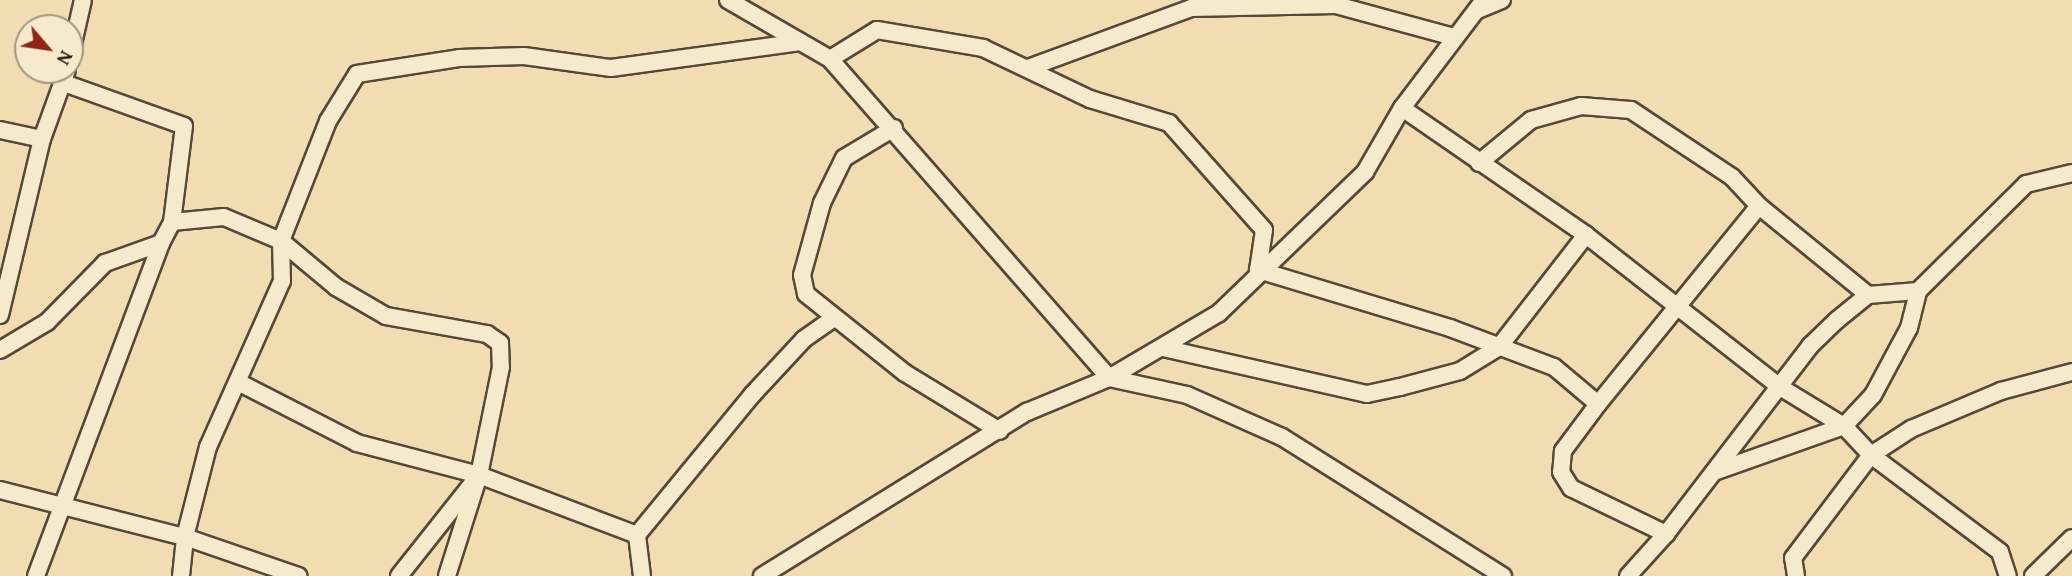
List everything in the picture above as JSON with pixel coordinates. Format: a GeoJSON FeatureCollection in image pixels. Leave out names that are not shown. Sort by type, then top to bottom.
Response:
{"type":"FeatureCollection","features":[{"type":"Feature","properties":{"kind":"street"},"geometry":{"type":"LineString","coordinates":[[728,0],[830,59],[894,128],[1109,378],[1187,395],[1282,437],[1503,576]]}},
{"type":"Feature","properties":{"kind":"street"},"geometry":{"type":"LineString","coordinates":[[762,576],[1027,412],[1109,378],[1219,313],[1258,270],[1364,172],[1402,108],[1454,37],[1481,5],[1502,0]]}},
{"type":"Feature","properties":{"kind":"street"},"geometry":{"type":"LineString","coordinates":[[1028,68],[1191,8],[1336,5],[1454,37]]}},
{"type":"Feature","properties":{"kind":"street"},"geometry":{"type":"LineString","coordinates":[[830,59],[877,30],[983,48],[1090,99],[1169,124],[1264,230],[1258,270]]}},
{"type":"Feature","properties":{"kind":"street"},"geometry":{"type":"LineString","coordinates":[[181,576],[185,537],[208,447],[240,383],[282,281],[281,241],[328,121],[357,74],[459,58],[524,56],[611,68],[800,42]]}},
{"type":"Feature","properties":{"kind":"street"},"geometry":{"type":"LineString","coordinates":[[0,315],[42,139],[63,84]]}},
{"type":"Feature","properties":{"kind":"street"},"geometry":{"type":"LineString","coordinates":[[36,576],[161,243],[172,222],[184,125],[83,84]]}},
{"type":"Feature","properties":{"kind":"street"},"geometry":{"type":"LineString","coordinates":[[1479,163],[1531,120],[1581,106],[1631,110],[1732,177],[1759,206],[1868,295]]}},
{"type":"Feature","properties":{"kind":"street"},"geometry":{"type":"LineString","coordinates":[[1402,108],[1586,235],[1780,387],[1844,426],[1871,455],[2000,552],[2008,576]]}},
{"type":"Feature","properties":{"kind":"street"},"geometry":{"type":"LineString","coordinates":[[894,128],[845,158],[822,203],[802,275],[806,294],[905,373],[1000,431]]}},
{"type":"Feature","properties":{"kind":"street"},"geometry":{"type":"LineString","coordinates":[[0,130],[42,139]]}},
{"type":"Feature","properties":{"kind":"street"},"geometry":{"type":"LineString","coordinates":[[1711,473],[1844,426],[1873,395],[1909,328],[1918,291],[2026,184],[2072,173]]}},
{"type":"Feature","properties":{"kind":"street"},"geometry":{"type":"LineString","coordinates":[[1666,534],[1572,488],[1561,472],[1563,451],[1759,206]]}},
{"type":"Feature","properties":{"kind":"street"},"geometry":{"type":"LineString","coordinates":[[172,222],[224,217],[281,241],[335,287],[386,316],[487,334],[500,342],[501,367],[479,475],[447,576]]}},
{"type":"Feature","properties":{"kind":"street"},"geometry":{"type":"LineString","coordinates":[[1163,348],[1367,394],[1460,371],[1499,347],[1586,235]]}},
{"type":"Feature","properties":{"kind":"street"},"geometry":{"type":"LineString","coordinates":[[0,350],[47,321],[105,263],[161,243]]}},
{"type":"Feature","properties":{"kind":"street"},"geometry":{"type":"LineString","coordinates":[[1258,270],[1554,367],[1598,404]]}},
{"type":"Feature","properties":{"kind":"street"},"geometry":{"type":"LineString","coordinates":[[1628,576],[1666,534],[1810,346],[1868,295],[1918,291]]}},
{"type":"Feature","properties":{"kind":"street"},"geometry":{"type":"LineString","coordinates":[[642,576],[636,535],[752,395],[804,339],[833,318]]}},
{"type":"Feature","properties":{"kind":"street"},"geometry":{"type":"LineString","coordinates":[[1796,576],[1793,558],[1871,455],[1911,429],[2001,391],[2072,372]]}},
{"type":"Feature","properties":{"kind":"street"},"geometry":{"type":"LineString","coordinates":[[240,383],[357,443],[479,475],[636,535]]}},
{"type":"Feature","properties":{"kind":"street"},"geometry":{"type":"LineString","coordinates":[[399,576],[479,475]]}},
{"type":"Feature","properties":{"kind":"street"},"geometry":{"type":"LineString","coordinates":[[0,490],[185,537],[298,576]]}},
{"type":"Feature","properties":{"kind":"street"},"geometry":{"type":"LineString","coordinates":[[2033,576],[2072,538]]}}]}
